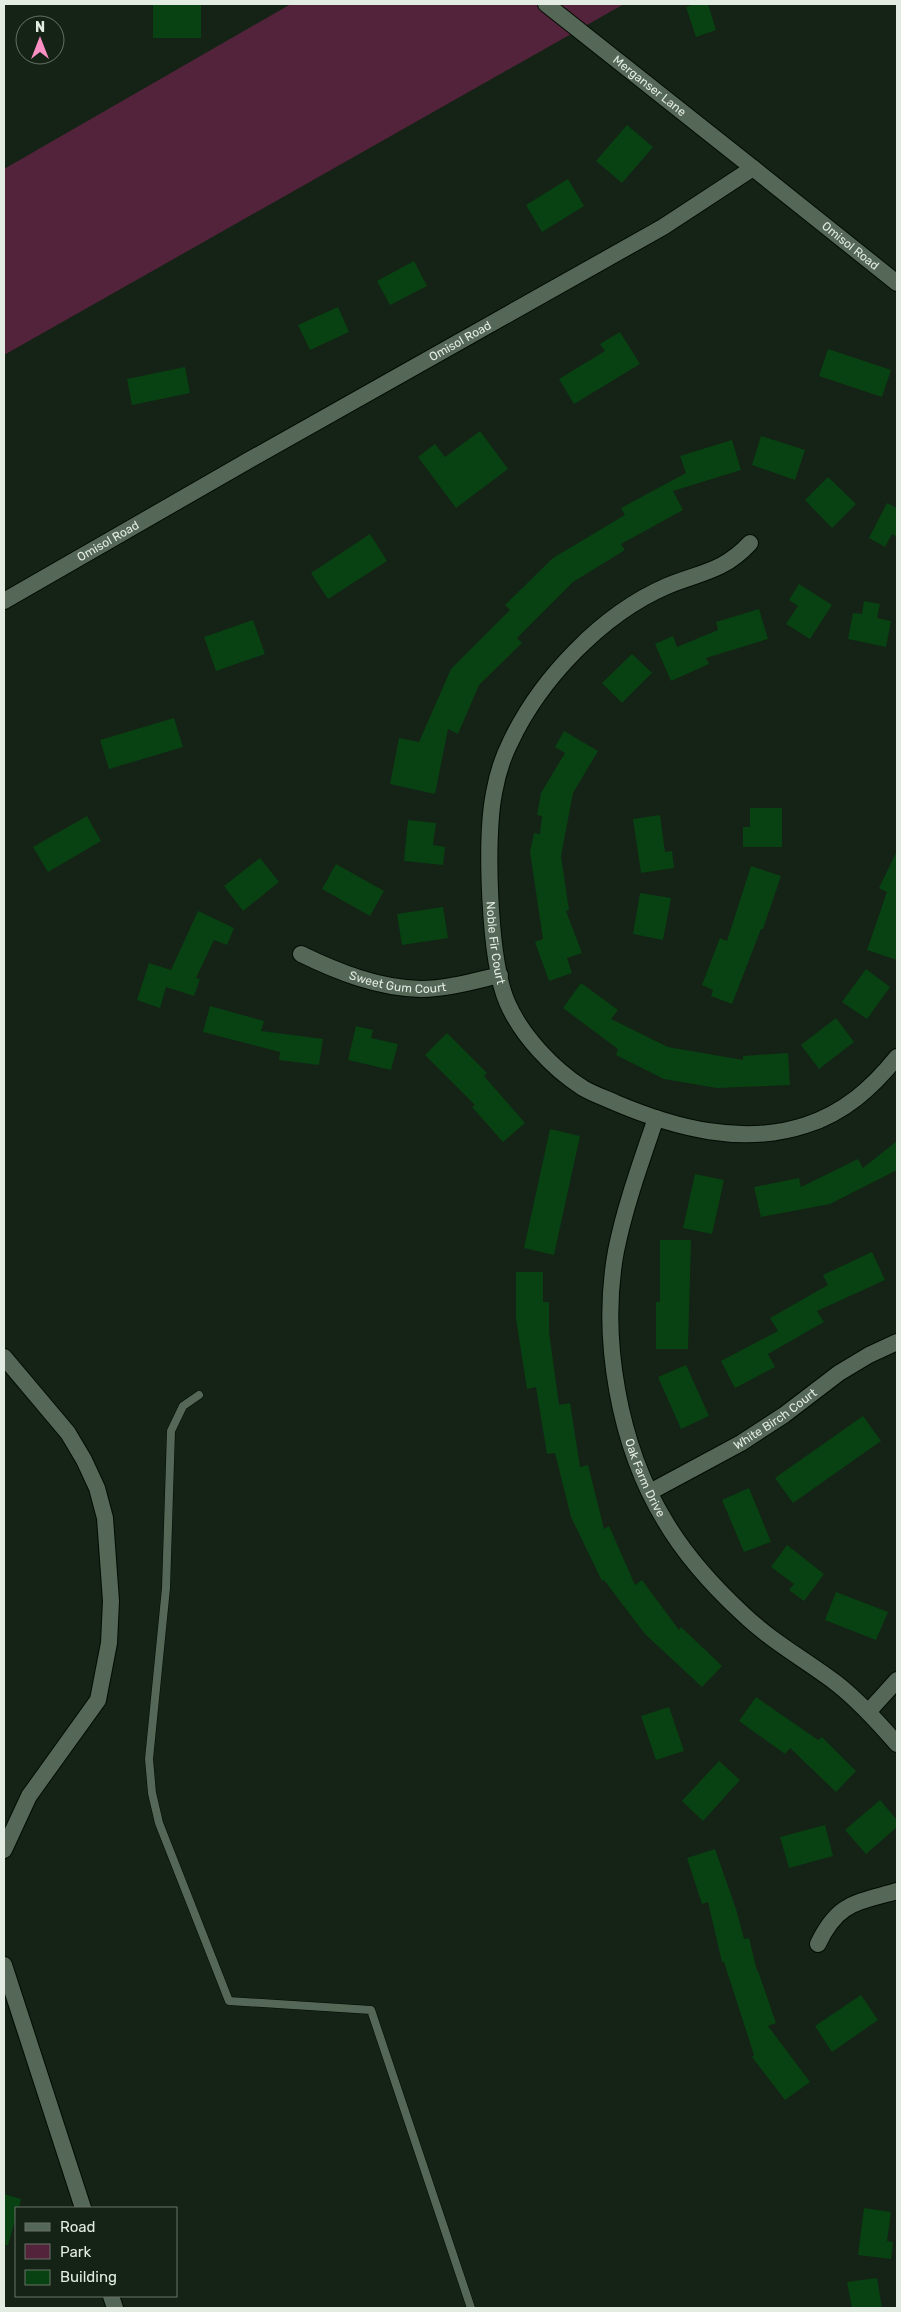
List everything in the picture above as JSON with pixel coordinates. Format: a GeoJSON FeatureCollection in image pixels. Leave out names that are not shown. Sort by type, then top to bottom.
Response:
{"type":"FeatureCollection","features":[{"type":"Feature","properties":{"kind":"street","name":"Merganser Lane"},"geometry":{"type":"LineString","coordinates":[[546,4],[753,168]]}},
{"type":"Feature","properties":{"kind":"street","name":"Omisol Road"},"geometry":{"type":"LineString","coordinates":[[4,601],[243,463],[663,227],[753,168],[897,283]]}},
{"type":"Feature","properties":{"kind":"street","name":"Noble Fir Court"},"geometry":{"type":"LineString","coordinates":[[750,543],[719,569],[667,587],[631,605],[608,621],[579,648],[556,674],[530,708],[510,742],[496,786],[490,827],[492,916],[500,975],[506,1002],[524,1031],[546,1056],[570,1079],[586,1090],[656,1118],[711,1133],[743,1135],[774,1133],[805,1126],[833,1114],[852,1102],[879,1079],[897,1058]]}},
{"type":"Feature","properties":{"kind":"street","name":"Sweet Gum Court"},"geometry":{"type":"LineString","coordinates":[[301,954],[337,971],[394,987],[422,989],[448,986],[500,975]]}},
{"type":"Feature","properties":{"kind":"street","name":"Oak Farm Drive"},"geometry":{"type":"LineString","coordinates":[[656,1118],[628,1204],[616,1252],[611,1292],[611,1334],[620,1402],[631,1443],[650,1492],[664,1521],[685,1552],[743,1615],[779,1645],[835,1683],[869,1711],[897,1744]]}},
{"type":"Feature","properties":{"kind":"street","name":"White Birch Court"},"geometry":{"type":"LineString","coordinates":[[650,1492],[741,1443],[784,1415],[839,1373],[869,1355],[897,1342]]}},
{"type":"Feature","properties":{"kind":"street"},"geometry":{"type":"LineString","coordinates":[[4,1358],[68,1434],[84,1460],[97,1488],[105,1518],[111,1601],[109,1643],[98,1700],[29,1796],[4,1850]]}},
{"type":"Feature","properties":{"kind":"street"},"geometry":{"type":"LineString","coordinates":[[869,1711],[897,1680]]}},
{"type":"Feature","properties":{"kind":"street"},"geometry":{"type":"LineString","coordinates":[[818,1944],[827,1926],[849,1905],[897,1891]]}},
{"type":"Feature","properties":{"kind":"street"},"geometry":{"type":"LineString","coordinates":[[4,1965],[83,2207]]}},
{"type":"Feature","properties":{"kind":"lane"},"geometry":{"type":"LineString","coordinates":[[199,1394],[183,1406],[177,1414],[171,1431],[166,1588],[150,1744],[152,1793],[157,1815],[229,2001],[371,2010],[471,2308]]}},
{"type":"Feature","properties":{"kind":"green space"},"geometry":{"type":"Polygon","coordinates":[[[291,4],[624,4],[4,355],[4,169],[291,4]]]}},
{"type":"Feature","properties":{"kind":"building"},"geometry":{"type":"Polygon","coordinates":[[[153,4],[201,4],[201,38],[153,38],[153,4]]]}},
{"type":"Feature","properties":{"kind":"building"},"geometry":{"type":"Polygon","coordinates":[[[695,4],[708,4],[716,30],[696,37],[686,7],[695,4]]]}},
{"type":"Feature","properties":{"kind":"building"},"geometry":{"type":"Polygon","coordinates":[[[627,125],[653,147],[622,183],[596,161],[627,125]]]}},
{"type":"Feature","properties":{"kind":"building"},"geometry":{"type":"Polygon","coordinates":[[[568,179],[584,206],[542,232],[526,205],[568,179]]]}},
{"type":"Feature","properties":{"kind":"building"},"geometry":{"type":"Polygon","coordinates":[[[414,261],[427,286],[390,305],[377,281],[414,261]]]}},
{"type":"Feature","properties":{"kind":"building"},"geometry":{"type":"Polygon","coordinates":[[[338,307],[349,332],[310,350],[298,325],[338,307]]]}},
{"type":"Feature","properties":{"kind":"building"},"geometry":{"type":"Polygon","coordinates":[[[620,332],[640,364],[574,404],[559,379],[605,351],[600,344],[620,332]]]}},
{"type":"Feature","properties":{"kind":"building"},"geometry":{"type":"Polygon","coordinates":[[[828,349],[891,370],[882,397],[819,376],[828,349]]]}},
{"type":"Feature","properties":{"kind":"building"},"geometry":{"type":"Polygon","coordinates":[[[185,367],[190,393],[132,405],[127,379],[185,367]]]}},
{"type":"Feature","properties":{"kind":"building"},"geometry":{"type":"Polygon","coordinates":[[[480,431],[508,469],[456,508],[418,457],[435,444],[445,457],[480,431]]]}},
{"type":"Feature","properties":{"kind":"building"},"geometry":{"type":"Polygon","coordinates":[[[761,436],[805,450],[795,480],[752,465],[761,436]]]}},
{"type":"Feature","properties":{"kind":"building"},"geometry":{"type":"Polygon","coordinates":[[[732,440],[741,470],[673,491],[683,510],[621,544],[625,550],[573,582],[517,638],[522,643],[479,685],[458,734],[448,729],[435,794],[390,784],[399,738],[419,742],[451,669],[510,610],[505,605],[553,558],[625,515],[621,508],[686,473],[680,456],[732,440]]]}},
{"type":"Feature","properties":{"kind":"building"},"geometry":{"type":"Polygon","coordinates":[[[828,477],[856,504],[832,528],[805,500],[828,477]]]}},
{"type":"Feature","properties":{"kind":"building"},"geometry":{"type":"Polygon","coordinates":[[[887,503],[897,508],[897,537],[892,534],[885,547],[869,538],[887,503]]]}},
{"type":"Feature","properties":{"kind":"building"},"geometry":{"type":"Polygon","coordinates":[[[370,534],[387,561],[328,599],[311,573],[370,534]]]}},
{"type":"Feature","properties":{"kind":"building"},"geometry":{"type":"Polygon","coordinates":[[[799,584],[832,605],[810,639],[786,624],[798,606],[789,600],[799,584]]]}},
{"type":"Feature","properties":{"kind":"building"},"geometry":{"type":"Polygon","coordinates":[[[864,601],[880,604],[877,618],[891,621],[886,647],[848,639],[853,613],[862,614],[864,601]]]}},
{"type":"Feature","properties":{"kind":"building"},"geometry":{"type":"Polygon","coordinates":[[[759,609],[768,639],[706,658],[709,664],[671,681],[655,644],[673,636],[677,647],[718,630],[716,622],[759,609]]]}},
{"type":"Feature","properties":{"kind":"building"},"geometry":{"type":"Polygon","coordinates":[[[253,620],[265,654],[216,671],[204,637],[253,620]]]}},
{"type":"Feature","properties":{"kind":"building"},"geometry":{"type":"Polygon","coordinates":[[[632,654],[652,673],[622,703],[602,683],[632,654]]]}},
{"type":"Feature","properties":{"kind":"building"},"geometry":{"type":"Polygon","coordinates":[[[174,718],[183,747],[109,769],[100,740],[174,718]]]}},
{"type":"Feature","properties":{"kind":"building"},"geometry":{"type":"Polygon","coordinates":[[[564,731],[598,751],[573,793],[561,856],[569,910],[566,911],[582,953],[567,958],[572,973],[549,981],[535,942],[543,939],[530,852],[534,833],[540,834],[542,816],[537,815],[541,793],[565,753],[555,747],[564,731]]]}},
{"type":"Feature","properties":{"kind":"building"},"geometry":{"type":"Polygon","coordinates":[[[750,808],[782,808],[782,847],[743,847],[743,827],[750,827],[750,808]]]}},
{"type":"Feature","properties":{"kind":"building"},"geometry":{"type":"Polygon","coordinates":[[[660,815],[665,852],[672,851],[674,868],[641,873],[633,819],[660,815]]]}},
{"type":"Feature","properties":{"kind":"building"},"geometry":{"type":"Polygon","coordinates":[[[87,816],[101,841],[48,872],[33,847],[87,816]]]}},
{"type":"Feature","properties":{"kind":"building"},"geometry":{"type":"Polygon","coordinates":[[[408,820],[436,823],[433,845],[445,847],[443,865],[404,861],[408,820]]]}},
{"type":"Feature","properties":{"kind":"building"},"geometry":{"type":"Polygon","coordinates":[[[897,851],[897,960],[867,950],[887,892],[879,888],[897,851]]]}},
{"type":"Feature","properties":{"kind":"building"},"geometry":{"type":"Polygon","coordinates":[[[260,858],[279,882],[243,911],[224,886],[260,858]]]}},
{"type":"Feature","properties":{"kind":"building"},"geometry":{"type":"Polygon","coordinates":[[[336,864],[384,891],[370,916],[322,889],[336,864]]]}},
{"type":"Feature","properties":{"kind":"building"},"geometry":{"type":"Polygon","coordinates":[[[751,866],[781,876],[763,929],[761,929],[732,1004],[711,996],[713,990],[702,985],[720,938],[727,941],[751,866]]]}},
{"type":"Feature","properties":{"kind":"building"},"geometry":{"type":"Polygon","coordinates":[[[640,893],[671,898],[663,940],[633,934],[640,893]]]}},
{"type":"Feature","properties":{"kind":"building"},"geometry":{"type":"Polygon","coordinates":[[[443,907],[448,938],[402,945],[397,914],[443,907]]]}},
{"type":"Feature","properties":{"kind":"building"},"geometry":{"type":"Polygon","coordinates":[[[198,911],[234,928],[227,945],[214,940],[196,978],[200,979],[194,996],[166,987],[160,1008],[137,1000],[149,963],[171,970],[198,911]]]}},
{"type":"Feature","properties":{"kind":"building"},"geometry":{"type":"Polygon","coordinates":[[[866,969],[890,987],[867,1019],[842,1002],[866,969]]]}},
{"type":"Feature","properties":{"kind":"building"},"geometry":{"type":"Polygon","coordinates":[[[581,983],[618,1010],[611,1019],[668,1047],[743,1060],[743,1056],[788,1053],[790,1085],[717,1088],[664,1079],[616,1055],[618,1049],[563,1008],[581,983]]]}},
{"type":"Feature","properties":{"kind":"building"},"geometry":{"type":"Polygon","coordinates":[[[210,1006],[264,1021],[261,1031],[323,1039],[319,1065],[279,1060],[280,1052],[203,1032],[210,1006]]]}},
{"type":"Feature","properties":{"kind":"building"},"geometry":{"type":"Polygon","coordinates":[[[836,1018],[854,1042],[819,1069],[801,1045],[836,1018]]]}},
{"type":"Feature","properties":{"kind":"building"},"geometry":{"type":"Polygon","coordinates":[[[356,1026],[373,1030],[371,1038],[398,1044],[391,1070],[348,1060],[356,1026]]]}},
{"type":"Feature","properties":{"kind":"building"},"geometry":{"type":"Polygon","coordinates":[[[447,1033],[487,1073],[484,1076],[525,1123],[503,1142],[472,1107],[475,1105],[425,1055],[447,1033]]]}},
{"type":"Feature","properties":{"kind":"building"},"geometry":{"type":"Polygon","coordinates":[[[550,1129],[580,1136],[554,1255],[524,1248],[550,1129]]]}},
{"type":"Feature","properties":{"kind":"building"},"geometry":{"type":"Polygon","coordinates":[[[897,1141],[897,1170],[830,1204],[761,1217],[754,1187],[799,1178],[801,1187],[858,1159],[863,1168],[897,1141]]]}},
{"type":"Feature","properties":{"kind":"building"},"geometry":{"type":"Polygon","coordinates":[[[695,1174],[724,1180],[712,1234],[683,1228],[695,1174]]]}},
{"type":"Feature","properties":{"kind":"building"},"geometry":{"type":"Polygon","coordinates":[[[660,1240],[691,1240],[688,1349],[656,1349],[656,1302],[660,1302],[660,1240]]]}},
{"type":"Feature","properties":{"kind":"building"},"geometry":{"type":"Polygon","coordinates":[[[872,1252],[885,1280],[817,1311],[824,1322],[768,1354],[775,1367],[735,1388],[721,1361],[778,1331],[770,1318],[828,1285],[823,1275],[872,1252]]]}},
{"type":"Feature","properties":{"kind":"building"},"geometry":{"type":"Polygon","coordinates":[[[516,1272],[543,1272],[543,1302],[549,1302],[549,1332],[559,1405],[570,1403],[580,1467],[588,1465],[604,1529],[609,1526],[635,1585],[642,1580],[679,1630],[681,1627],[722,1666],[702,1687],[645,1634],[604,1580],[602,1581],[571,1517],[555,1453],[547,1454],[536,1387],[527,1389],[516,1319],[516,1272]]]}},
{"type":"Feature","properties":{"kind":"building"},"geometry":{"type":"Polygon","coordinates":[[[686,1365],[709,1416],[681,1429],[658,1377],[686,1365]]]}},
{"type":"Feature","properties":{"kind":"building"},"geometry":{"type":"Polygon","coordinates":[[[863,1416],[881,1441],[793,1503],[775,1478],[863,1416]]]}},
{"type":"Feature","properties":{"kind":"building"},"geometry":{"type":"Polygon","coordinates":[[[749,1488],[771,1542],[744,1552],[722,1500],[749,1488]]]}},
{"type":"Feature","properties":{"kind":"building"},"geometry":{"type":"Polygon","coordinates":[[[787,1545],[824,1574],[804,1601],[789,1590],[794,1584],[771,1567],[787,1545]]]}},
{"type":"Feature","properties":{"kind":"building"},"geometry":{"type":"Polygon","coordinates":[[[836,1592],[888,1612],[876,1640],[825,1620],[836,1592]]]}},
{"type":"Feature","properties":{"kind":"building"},"geometry":{"type":"Polygon","coordinates":[[[756,1697],[818,1740],[822,1737],[856,1771],[836,1792],[790,1748],[785,1754],[739,1721],[756,1697]]]}},
{"type":"Feature","properties":{"kind":"building"},"geometry":{"type":"Polygon","coordinates":[[[669,1707],[684,1751],[656,1760],[641,1716],[669,1707]]]}},
{"type":"Feature","properties":{"kind":"building"},"geometry":{"type":"Polygon","coordinates":[[[719,1761],[740,1780],[703,1821],[682,1801],[719,1761]]]}},
{"type":"Feature","properties":{"kind":"building"},"geometry":{"type":"Polygon","coordinates":[[[880,1800],[897,1820],[897,1827],[866,1854],[845,1830],[880,1800]]]}},
{"type":"Feature","properties":{"kind":"building"},"geometry":{"type":"Polygon","coordinates":[[[825,1825],[833,1856],[789,1868],[780,1837],[825,1825]]]}},
{"type":"Feature","properties":{"kind":"building"},"geometry":{"type":"Polygon","coordinates":[[[715,1849],[736,1909],[744,1939],[749,1938],[757,1971],[776,2023],[768,2026],[810,2082],[785,2100],[752,2057],[754,2055],[724,1962],[722,1962],[708,1902],[702,1904],[687,1858],[715,1849]]]}},
{"type":"Feature","properties":{"kind":"building"},"geometry":{"type":"Polygon","coordinates":[[[861,1995],[878,2020],[832,2052],[815,2026],[861,1995]]]}},
{"type":"Feature","properties":{"kind":"building"},"geometry":{"type":"Polygon","coordinates":[[[4,2194],[21,2199],[19,2207],[15,2207],[15,2220],[8,2245],[4,2245],[4,2194]]]}},
{"type":"Feature","properties":{"kind":"building"},"geometry":{"type":"Polygon","coordinates":[[[864,2208],[891,2212],[887,2241],[893,2242],[891,2259],[858,2255],[864,2208]]]}},
{"type":"Feature","properties":{"kind":"building"},"geometry":{"type":"Polygon","coordinates":[[[877,2278],[882,2308],[852,2308],[847,2282],[877,2278]]]}}]}
